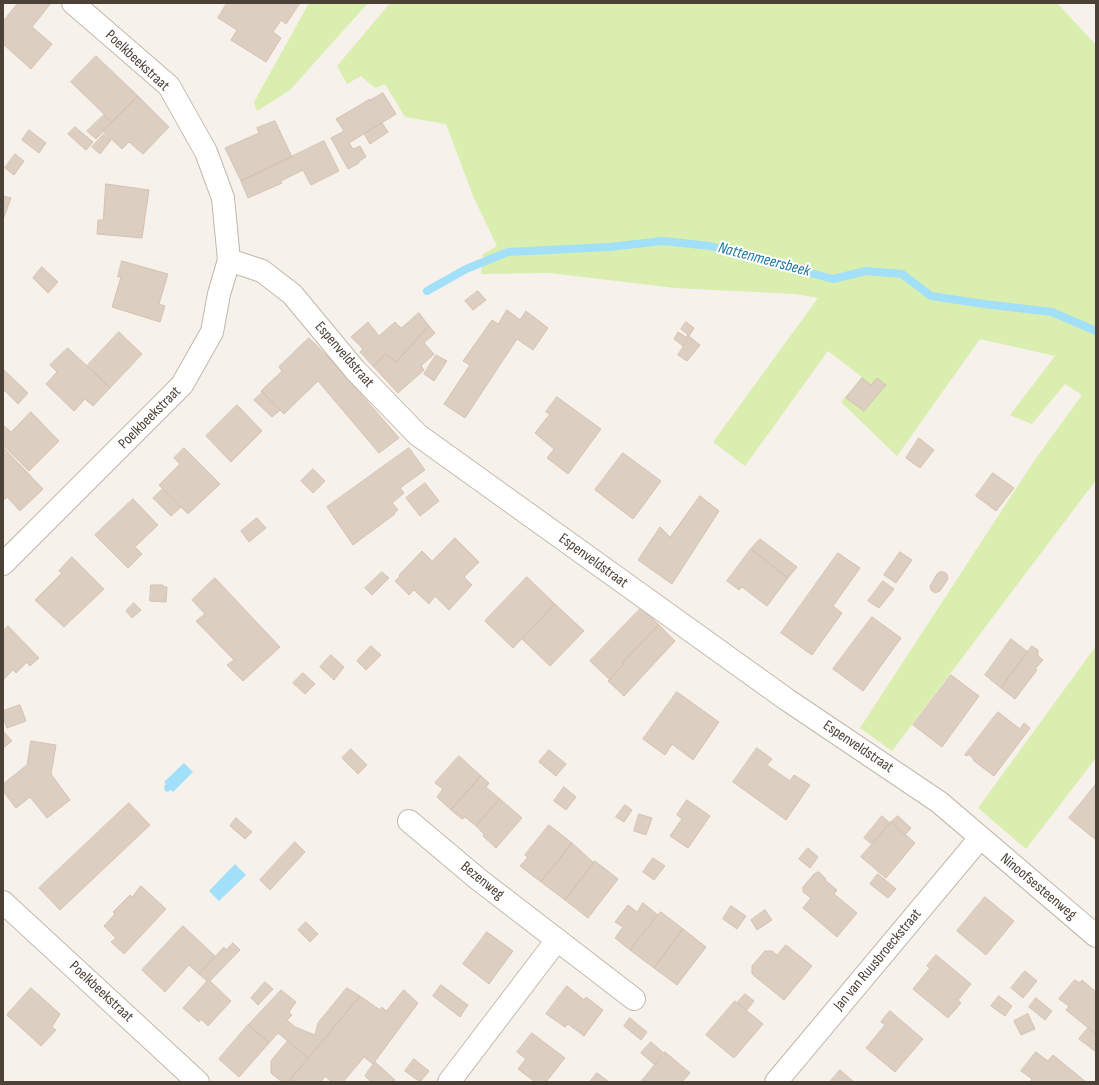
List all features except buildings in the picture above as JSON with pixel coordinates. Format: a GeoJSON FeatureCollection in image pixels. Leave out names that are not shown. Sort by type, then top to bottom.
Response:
{"type":"FeatureCollection","features":[{"type":"Feature","properties":{"kind":"street","name":"Poelkbeekstraat"},"geometry":{"type":"LineString","coordinates":[[3,564],[182,386],[212,332],[219,294],[229,260],[223,198],[206,152],[168,86],[73,3]]}},
{"type":"Feature","properties":{"kind":"street","name":"Espenveldstraat"},"geometry":{"type":"LineString","coordinates":[[229,260],[262,271],[292,294],[355,370],[418,436],[786,699],[939,802],[980,838]]}},
{"type":"Feature","properties":{"kind":"street","name":"Bezenweg"},"geometry":{"type":"LineString","coordinates":[[409,821],[478,879],[634,999]]}},
{"type":"Feature","properties":{"kind":"street","name":"Ninoofsesteenweg"},"geometry":{"type":"LineString","coordinates":[[980,838],[1096,936]]}},
{"type":"Feature","properties":{"kind":"street","name":"Jan van Ruusbroeckstraat"},"geometry":{"type":"LineString","coordinates":[[776,1082],[980,838]]}},
{"type":"Feature","properties":{"kind":"street","name":"Poelkbeekstraat"},"geometry":{"type":"LineString","coordinates":[[3,902],[198,1082]]}},
{"type":"Feature","properties":{"kind":"street"},"geometry":{"type":"LineString","coordinates":[[449,1082],[557,940]]}},
{"type":"Feature","properties":{"kind":"green space"},"geometry":{"type":"Polygon","coordinates":[[[309,3],[368,3],[290,90],[257,111],[254,102],[309,3]]]}},
{"type":"Feature","properties":{"kind":"green space"},"geometry":{"type":"Polygon","coordinates":[[[390,3],[1057,3],[1096,45],[1096,480],[892,751],[860,728],[1034,461],[1082,395],[1065,384],[1032,424],[1010,415],[1055,356],[980,339],[897,456],[841,402],[862,377],[828,351],[745,466],[713,442],[818,298],[796,294],[675,288],[550,273],[481,274],[483,254],[497,246],[474,198],[446,124],[405,117],[385,84],[375,88],[361,76],[347,84],[337,66],[390,3]]]}},
{"type":"Feature","properties":{"kind":"green space"},"geometry":{"type":"Polygon","coordinates":[[[1096,646],[1096,758],[1026,849],[978,808],[1096,646]]]}},
{"type":"Feature","properties":{"kind":"water"},"geometry":{"type":"Polygon","coordinates":[[[184,763],[193,772],[173,792],[171,790],[168,792],[165,791],[164,787],[166,784],[164,782],[184,763]]]}},
{"type":"Feature","properties":{"kind":"water"},"geometry":{"type":"Polygon","coordinates":[[[235,864],[246,875],[219,901],[209,891],[235,864]]]}},
{"type":"Feature","properties":{"kind":"waterway","name":"Nattenmeersbeek"},"geometry":{"type":"LineString","coordinates":[[427,291],[466,269],[508,252],[609,247],[663,241],[710,246],[833,279],[866,271],[902,274],[931,296],[1052,312],[1096,331]]}}]}
